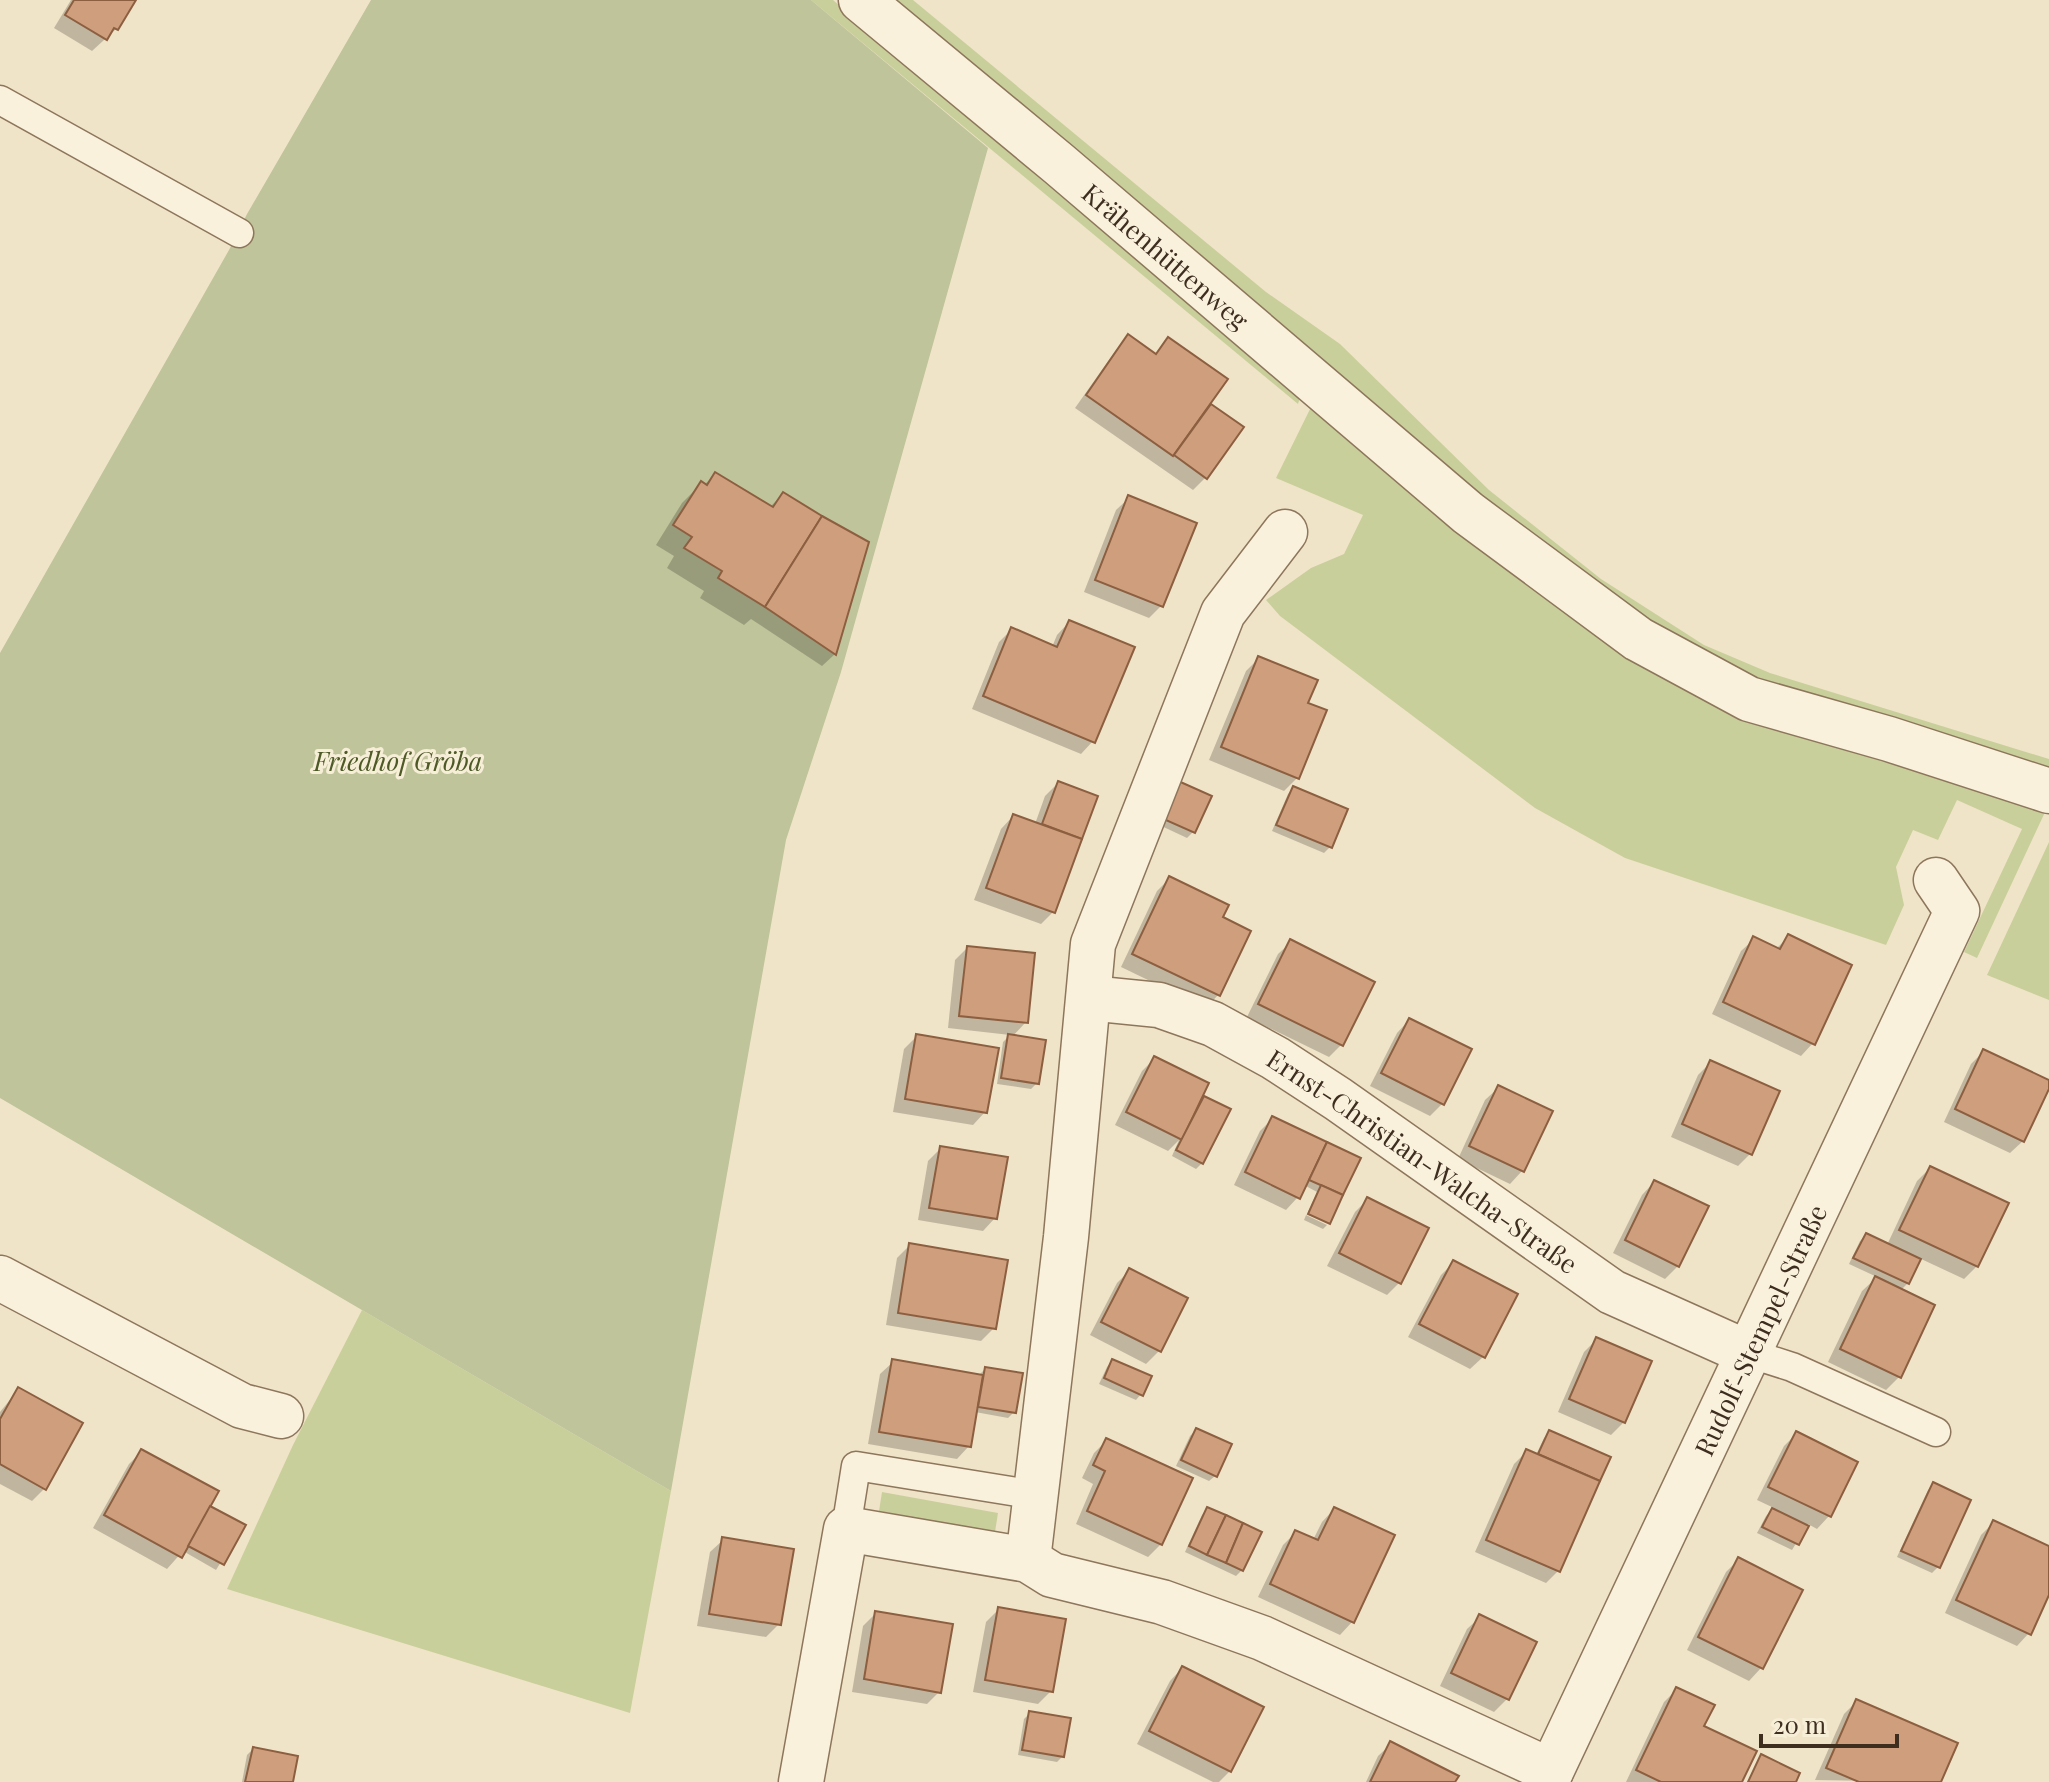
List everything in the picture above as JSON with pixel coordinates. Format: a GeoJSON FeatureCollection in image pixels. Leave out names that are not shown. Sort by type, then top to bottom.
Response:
{"type":"FeatureCollection","features":[{"type":"Feature","properties":{"kind":"street","name":"Krähenhüttenweg"},"geometry":{"type":"LineString","coordinates":[[861,0],[1059,164],[1468,513],[1638,639],[1749,699],[1889,739],[2049,791]]}},
{"type":"Feature","properties":{"kind":"street"},"geometry":{"type":"LineString","coordinates":[[1028,1560],[1064,1252],[1093,944],[1223,613],[1285,532]]}},
{"type":"Feature","properties":{"kind":"street","name":"Rudolf-Stempel-Straße"},"geometry":{"type":"LineString","coordinates":[[1557,1778],[1748,1353],[1957,911],[1936,880]]}},
{"type":"Feature","properties":{"kind":"street","name":"Ernst-Christian-Walcha-Straße"},"geometry":{"type":"LineString","coordinates":[[1089,998],[1159,1005],[1213,1024],[1275,1058],[1338,1099],[1612,1292],[1748,1353]]}},
{"type":"Feature","properties":{"kind":"street"},"geometry":{"type":"LineString","coordinates":[[0,1278],[242,1406],[281,1416]]}},
{"type":"Feature","properties":{"kind":"street"},"geometry":{"type":"LineString","coordinates":[[801,1782],[846,1529],[1028,1560],[1052,1575],[1162,1602],[1262,1638],[1557,1778]]}},
{"type":"Feature","properties":{"kind":"lane"},"geometry":{"type":"LineString","coordinates":[[0,100],[239,233]]}},
{"type":"Feature","properties":{"kind":"lane"},"geometry":{"type":"LineString","coordinates":[[1748,1353],[1792,1367],[1936,1432]]}},
{"type":"Feature","properties":{"kind":"lane"},"geometry":{"type":"LineString","coordinates":[[846,1529],[856,1466],[1036,1495]]}},
{"type":"Feature","properties":{"kind":"green space","name":"Friedhof Gröba"},"geometry":{"type":"Polygon","coordinates":[[[371,0],[811,0],[988,148],[841,672],[786,840],[671,1491],[0,1098],[0,653],[371,0]]]}},
{"type":"Feature","properties":{"kind":"green space"},"geometry":{"type":"Polygon","coordinates":[[[811,0],[833,0],[1302,391],[1298,404],[811,0]]]}},
{"type":"Feature","properties":{"kind":"green space"},"geometry":{"type":"Polygon","coordinates":[[[888,0],[913,0],[1266,292],[1340,344],[1489,490],[1601,579],[1704,645],[1770,673],[2049,759],[2049,770],[1764,685],[1593,589],[888,0]]]}},
{"type":"Feature","properties":{"kind":"green space"},"geometry":{"type":"Polygon","coordinates":[[[1314,401],[1810,739],[2046,810],[1977,958],[1964,952],[2022,829],[1957,800],[1938,840],[1913,830],[1896,867],[1904,905],[1886,945],[1625,858],[1535,808],[1280,616],[1266,600],[1311,568],[1344,554],[1363,515],[1276,478],[1314,401]]]}},
{"type":"Feature","properties":{"kind":"green space"},"geometry":{"type":"Polygon","coordinates":[[[2049,842],[2049,1000],[1987,975],[2049,842]]]}},
{"type":"Feature","properties":{"kind":"green space"},"geometry":{"type":"Polygon","coordinates":[[[362,1310],[671,1491],[630,1713],[227,1589],[293,1445],[362,1310]]]}},
{"type":"Feature","properties":{"kind":"green space"},"geometry":{"type":"Polygon","coordinates":[[[882,1492],[998,1513],[995,1532],[879,1511],[882,1492]]]}},
{"type":"Feature","properties":{"kind":"building"},"geometry":{"type":"Polygon","coordinates":[[[74,0],[136,0],[118,30],[114,28],[107,40],[65,15],[74,0]]]}},
{"type":"Feature","properties":{"kind":"building"},"geometry":{"type":"Polygon","coordinates":[[[1128,334],[1156,354],[1168,337],[1228,379],[1173,456],[1086,395],[1128,334]]]}},
{"type":"Feature","properties":{"kind":"building"},"geometry":{"type":"Polygon","coordinates":[[[1211,404],[1244,427],[1207,479],[1174,455],[1211,404]]]}},
{"type":"Feature","properties":{"kind":"building"},"geometry":{"type":"Polygon","coordinates":[[[715,472],[773,507],[783,492],[822,516],[765,607],[718,578],[722,571],[684,548],[692,537],[673,525],[701,481],[707,485],[715,472]]]}},
{"type":"Feature","properties":{"kind":"building"},"geometry":{"type":"Polygon","coordinates":[[[1128,495],[1197,523],[1163,607],[1095,580],[1128,495]]]}},
{"type":"Feature","properties":{"kind":"building"},"geometry":{"type":"Polygon","coordinates":[[[822,516],[869,542],[836,655],[765,607],[822,516]]]}},
{"type":"Feature","properties":{"kind":"building"},"geometry":{"type":"Polygon","coordinates":[[[1069,620],[1135,647],[1095,743],[983,696],[1011,627],[1057,647],[1069,620]]]}},
{"type":"Feature","properties":{"kind":"building"},"geometry":{"type":"Polygon","coordinates":[[[1258,656],[1318,680],[1308,703],[1327,710],[1299,779],[1221,747],[1258,656]]]}},
{"type":"Feature","properties":{"kind":"building"},"geometry":{"type":"Polygon","coordinates":[[[1176,780],[1212,796],[1195,833],[1159,817],[1176,780]]]}},
{"type":"Feature","properties":{"kind":"building"},"geometry":{"type":"Polygon","coordinates":[[[1058,781],[1098,796],[1082,839],[1042,824],[1058,781]]]}},
{"type":"Feature","properties":{"kind":"building"},"geometry":{"type":"Polygon","coordinates":[[[1293,786],[1348,809],[1332,848],[1276,825],[1293,786]]]}},
{"type":"Feature","properties":{"kind":"building"},"geometry":{"type":"Polygon","coordinates":[[[1013,814],[1082,839],[1055,913],[986,888],[1013,814]]]}},
{"type":"Feature","properties":{"kind":"building"},"geometry":{"type":"Polygon","coordinates":[[[1169,876],[1229,905],[1223,917],[1251,931],[1220,996],[1132,954],[1169,876]]]}},
{"type":"Feature","properties":{"kind":"building"},"geometry":{"type":"Polygon","coordinates":[[[1788,934],[1852,965],[1815,1045],[1723,1002],[1753,936],[1780,949],[1788,934]]]}},
{"type":"Feature","properties":{"kind":"building"},"geometry":{"type":"Polygon","coordinates":[[[1290,939],[1375,982],[1343,1046],[1258,1004],[1290,939]]]}},
{"type":"Feature","properties":{"kind":"building"},"geometry":{"type":"Polygon","coordinates":[[[967,946],[1035,953],[1028,1023],[959,1016],[967,946]]]}},
{"type":"Feature","properties":{"kind":"building"},"geometry":{"type":"Polygon","coordinates":[[[1409,1018],[1472,1049],[1444,1105],[1381,1073],[1409,1018]]]}},
{"type":"Feature","properties":{"kind":"building"},"geometry":{"type":"Polygon","coordinates":[[[916,1034],[999,1048],[987,1113],[905,1099],[916,1034]]]}},
{"type":"Feature","properties":{"kind":"building"},"geometry":{"type":"Polygon","coordinates":[[[1008,1034],[1046,1040],[1039,1084],[1001,1078],[1008,1034]]]}},
{"type":"Feature","properties":{"kind":"building"},"geometry":{"type":"Polygon","coordinates":[[[1983,1049],[2049,1080],[2049,1089],[2024,1142],[1955,1109],[1983,1049]]]}},
{"type":"Feature","properties":{"kind":"building"},"geometry":{"type":"Polygon","coordinates":[[[1154,1056],[1209,1083],[1182,1140],[1126,1112],[1154,1056]]]}},
{"type":"Feature","properties":{"kind":"building"},"geometry":{"type":"Polygon","coordinates":[[[1710,1060],[1780,1091],[1752,1155],[1682,1124],[1710,1060]]]}},
{"type":"Feature","properties":{"kind":"building"},"geometry":{"type":"Polygon","coordinates":[[[1498,1085],[1553,1111],[1524,1172],[1469,1146],[1498,1085]]]}},
{"type":"Feature","properties":{"kind":"building"},"geometry":{"type":"Polygon","coordinates":[[[1204,1096],[1231,1109],[1203,1164],[1176,1150],[1204,1096]]]}},
{"type":"Feature","properties":{"kind":"building"},"geometry":{"type":"Polygon","coordinates":[[[1272,1116],[1327,1142],[1300,1199],[1245,1172],[1272,1116]]]}},
{"type":"Feature","properties":{"kind":"building"},"geometry":{"type":"Polygon","coordinates":[[[1327,1142],[1361,1158],[1343,1195],[1309,1180],[1327,1142]]]}},
{"type":"Feature","properties":{"kind":"building"},"geometry":{"type":"Polygon","coordinates":[[[940,1146],[1008,1157],[997,1219],[929,1208],[940,1146]]]}},
{"type":"Feature","properties":{"kind":"building"},"geometry":{"type":"Polygon","coordinates":[[[1930,1166],[2009,1203],[1978,1267],[1899,1230],[1930,1166]]]}},
{"type":"Feature","properties":{"kind":"building"},"geometry":{"type":"Polygon","coordinates":[[[1654,1180],[1709,1206],[1679,1267],[1625,1240],[1654,1180]]]}},
{"type":"Feature","properties":{"kind":"building"},"geometry":{"type":"Polygon","coordinates":[[[1321,1185],[1343,1195],[1330,1224],[1308,1214],[1321,1185]]]}},
{"type":"Feature","properties":{"kind":"building"},"geometry":{"type":"Polygon","coordinates":[[[1367,1197],[1429,1228],[1401,1284],[1339,1253],[1367,1197]]]}},
{"type":"Feature","properties":{"kind":"building"},"geometry":{"type":"Polygon","coordinates":[[[1866,1233],[1921,1259],[1909,1284],[1853,1258],[1866,1233]]]}},
{"type":"Feature","properties":{"kind":"building"},"geometry":{"type":"Polygon","coordinates":[[[909,1243],[1008,1260],[996,1329],[898,1313],[909,1243]]]}},
{"type":"Feature","properties":{"kind":"building"},"geometry":{"type":"Polygon","coordinates":[[[1453,1260],[1518,1294],[1485,1358],[1419,1324],[1453,1260]]]}},
{"type":"Feature","properties":{"kind":"building"},"geometry":{"type":"Polygon","coordinates":[[[1129,1268],[1188,1298],[1161,1352],[1101,1322],[1129,1268]]]}},
{"type":"Feature","properties":{"kind":"building"},"geometry":{"type":"Polygon","coordinates":[[[1875,1276],[1935,1305],[1901,1378],[1840,1349],[1875,1276]]]}},
{"type":"Feature","properties":{"kind":"building"},"geometry":{"type":"Polygon","coordinates":[[[1596,1337],[1652,1361],[1625,1423],[1569,1399],[1596,1337]]]}},
{"type":"Feature","properties":{"kind":"building"},"geometry":{"type":"Polygon","coordinates":[[[892,1359],[983,1375],[971,1447],[879,1432],[892,1359]]]}},
{"type":"Feature","properties":{"kind":"building"},"geometry":{"type":"Polygon","coordinates":[[[1112,1359],[1152,1376],[1143,1396],[1104,1378],[1112,1359]]]}},
{"type":"Feature","properties":{"kind":"building"},"geometry":{"type":"Polygon","coordinates":[[[985,1367],[1023,1373],[1016,1413],[978,1407],[985,1367]]]}},
{"type":"Feature","properties":{"kind":"building"},"geometry":{"type":"Polygon","coordinates":[[[18,1387],[83,1423],[46,1490],[0,1464],[0,1419],[18,1387]]]}},
{"type":"Feature","properties":{"kind":"building"},"geometry":{"type":"Polygon","coordinates":[[[1196,1428],[1232,1444],[1217,1477],[1181,1460],[1196,1428]]]}},
{"type":"Feature","properties":{"kind":"building"},"geometry":{"type":"Polygon","coordinates":[[[1549,1430],[1611,1457],[1600,1481],[1538,1454],[1549,1430]]]}},
{"type":"Feature","properties":{"kind":"building"},"geometry":{"type":"Polygon","coordinates":[[[1796,1431],[1858,1462],[1831,1517],[1768,1487],[1796,1431]]]}},
{"type":"Feature","properties":{"kind":"building"},"geometry":{"type":"Polygon","coordinates":[[[1106,1438],[1193,1478],[1162,1545],[1087,1511],[1105,1471],[1093,1465],[1106,1438]]]}},
{"type":"Feature","properties":{"kind":"building"},"geometry":{"type":"Polygon","coordinates":[[[141,1449],[219,1491],[182,1558],[104,1515],[141,1449]]]}},
{"type":"Feature","properties":{"kind":"building"},"geometry":{"type":"Polygon","coordinates":[[[1526,1449],[1600,1481],[1560,1572],[1486,1540],[1526,1449]]]}},
{"type":"Feature","properties":{"kind":"building"},"geometry":{"type":"Polygon","coordinates":[[[1933,1482],[1971,1500],[1940,1568],[1901,1551],[1933,1482]]]}},
{"type":"Feature","properties":{"kind":"building"},"geometry":{"type":"Polygon","coordinates":[[[210,1506],[246,1525],[224,1565],[188,1546],[210,1506]]]}},
{"type":"Feature","properties":{"kind":"building"},"geometry":{"type":"Polygon","coordinates":[[[1207,1507],[1226,1515],[1207,1555],[1189,1546],[1207,1507]]]}},
{"type":"Feature","properties":{"kind":"building"},"geometry":{"type":"Polygon","coordinates":[[[1334,1507],[1395,1535],[1354,1623],[1270,1584],[1295,1530],[1318,1540],[1334,1507]]]}},
{"type":"Feature","properties":{"kind":"building"},"geometry":{"type":"Polygon","coordinates":[[[1772,1508],[1809,1526],[1799,1545],[1762,1527],[1772,1508]]]}},
{"type":"Feature","properties":{"kind":"building"},"geometry":{"type":"Polygon","coordinates":[[[1226,1515],[1243,1523],[1226,1563],[1207,1555],[1226,1515]]]}},
{"type":"Feature","properties":{"kind":"building"},"geometry":{"type":"Polygon","coordinates":[[[1993,1520],[2049,1546],[2049,1595],[2031,1635],[1956,1600],[1993,1520]]]}},
{"type":"Feature","properties":{"kind":"building"},"geometry":{"type":"Polygon","coordinates":[[[1243,1523],[1262,1532],[1243,1571],[1226,1563],[1243,1523]]]}},
{"type":"Feature","properties":{"kind":"building"},"geometry":{"type":"Polygon","coordinates":[[[722,1537],[794,1549],[781,1625],[709,1614],[722,1537]]]}},
{"type":"Feature","properties":{"kind":"building"},"geometry":{"type":"Polygon","coordinates":[[[1738,1557],[1803,1590],[1763,1669],[1698,1637],[1738,1557]]]}},
{"type":"Feature","properties":{"kind":"building"},"geometry":{"type":"Polygon","coordinates":[[[998,1607],[1066,1619],[1053,1692],[985,1680],[998,1607]]]}},
{"type":"Feature","properties":{"kind":"building"},"geometry":{"type":"Polygon","coordinates":[[[875,1611],[953,1624],[941,1693],[864,1679],[875,1611]]]}},
{"type":"Feature","properties":{"kind":"building"},"geometry":{"type":"Polygon","coordinates":[[[1479,1614],[1537,1642],[1509,1700],[1451,1673],[1479,1614]]]}},
{"type":"Feature","properties":{"kind":"building"},"geometry":{"type":"Polygon","coordinates":[[[1182,1666],[1264,1707],[1231,1772],[1149,1731],[1182,1666]]]}},
{"type":"Feature","properties":{"kind":"building"},"geometry":{"type":"Polygon","coordinates":[[[1676,1687],[1715,1705],[1704,1726],[1757,1751],[1742,1782],[1661,1782],[1636,1770],[1676,1687]]]}},
{"type":"Feature","properties":{"kind":"building"},"geometry":{"type":"Polygon","coordinates":[[[1856,1699],[1958,1743],[1941,1782],[1859,1782],[1826,1768],[1856,1699]]]}},
{"type":"Feature","properties":{"kind":"building"},"geometry":{"type":"Polygon","coordinates":[[[1029,1711],[1071,1718],[1064,1757],[1022,1750],[1029,1711]]]}},
{"type":"Feature","properties":{"kind":"building"},"geometry":{"type":"Polygon","coordinates":[[[1390,1741],[1459,1776],[1455,1782],[1370,1782],[1390,1741]]]}},
{"type":"Feature","properties":{"kind":"building"},"geometry":{"type":"Polygon","coordinates":[[[253,1747],[298,1756],[293,1782],[245,1782],[253,1747]]]}},
{"type":"Feature","properties":{"kind":"building"},"geometry":{"type":"Polygon","coordinates":[[[1761,1754],[1800,1773],[1796,1782],[1748,1782],[1761,1754]]]}}]}
